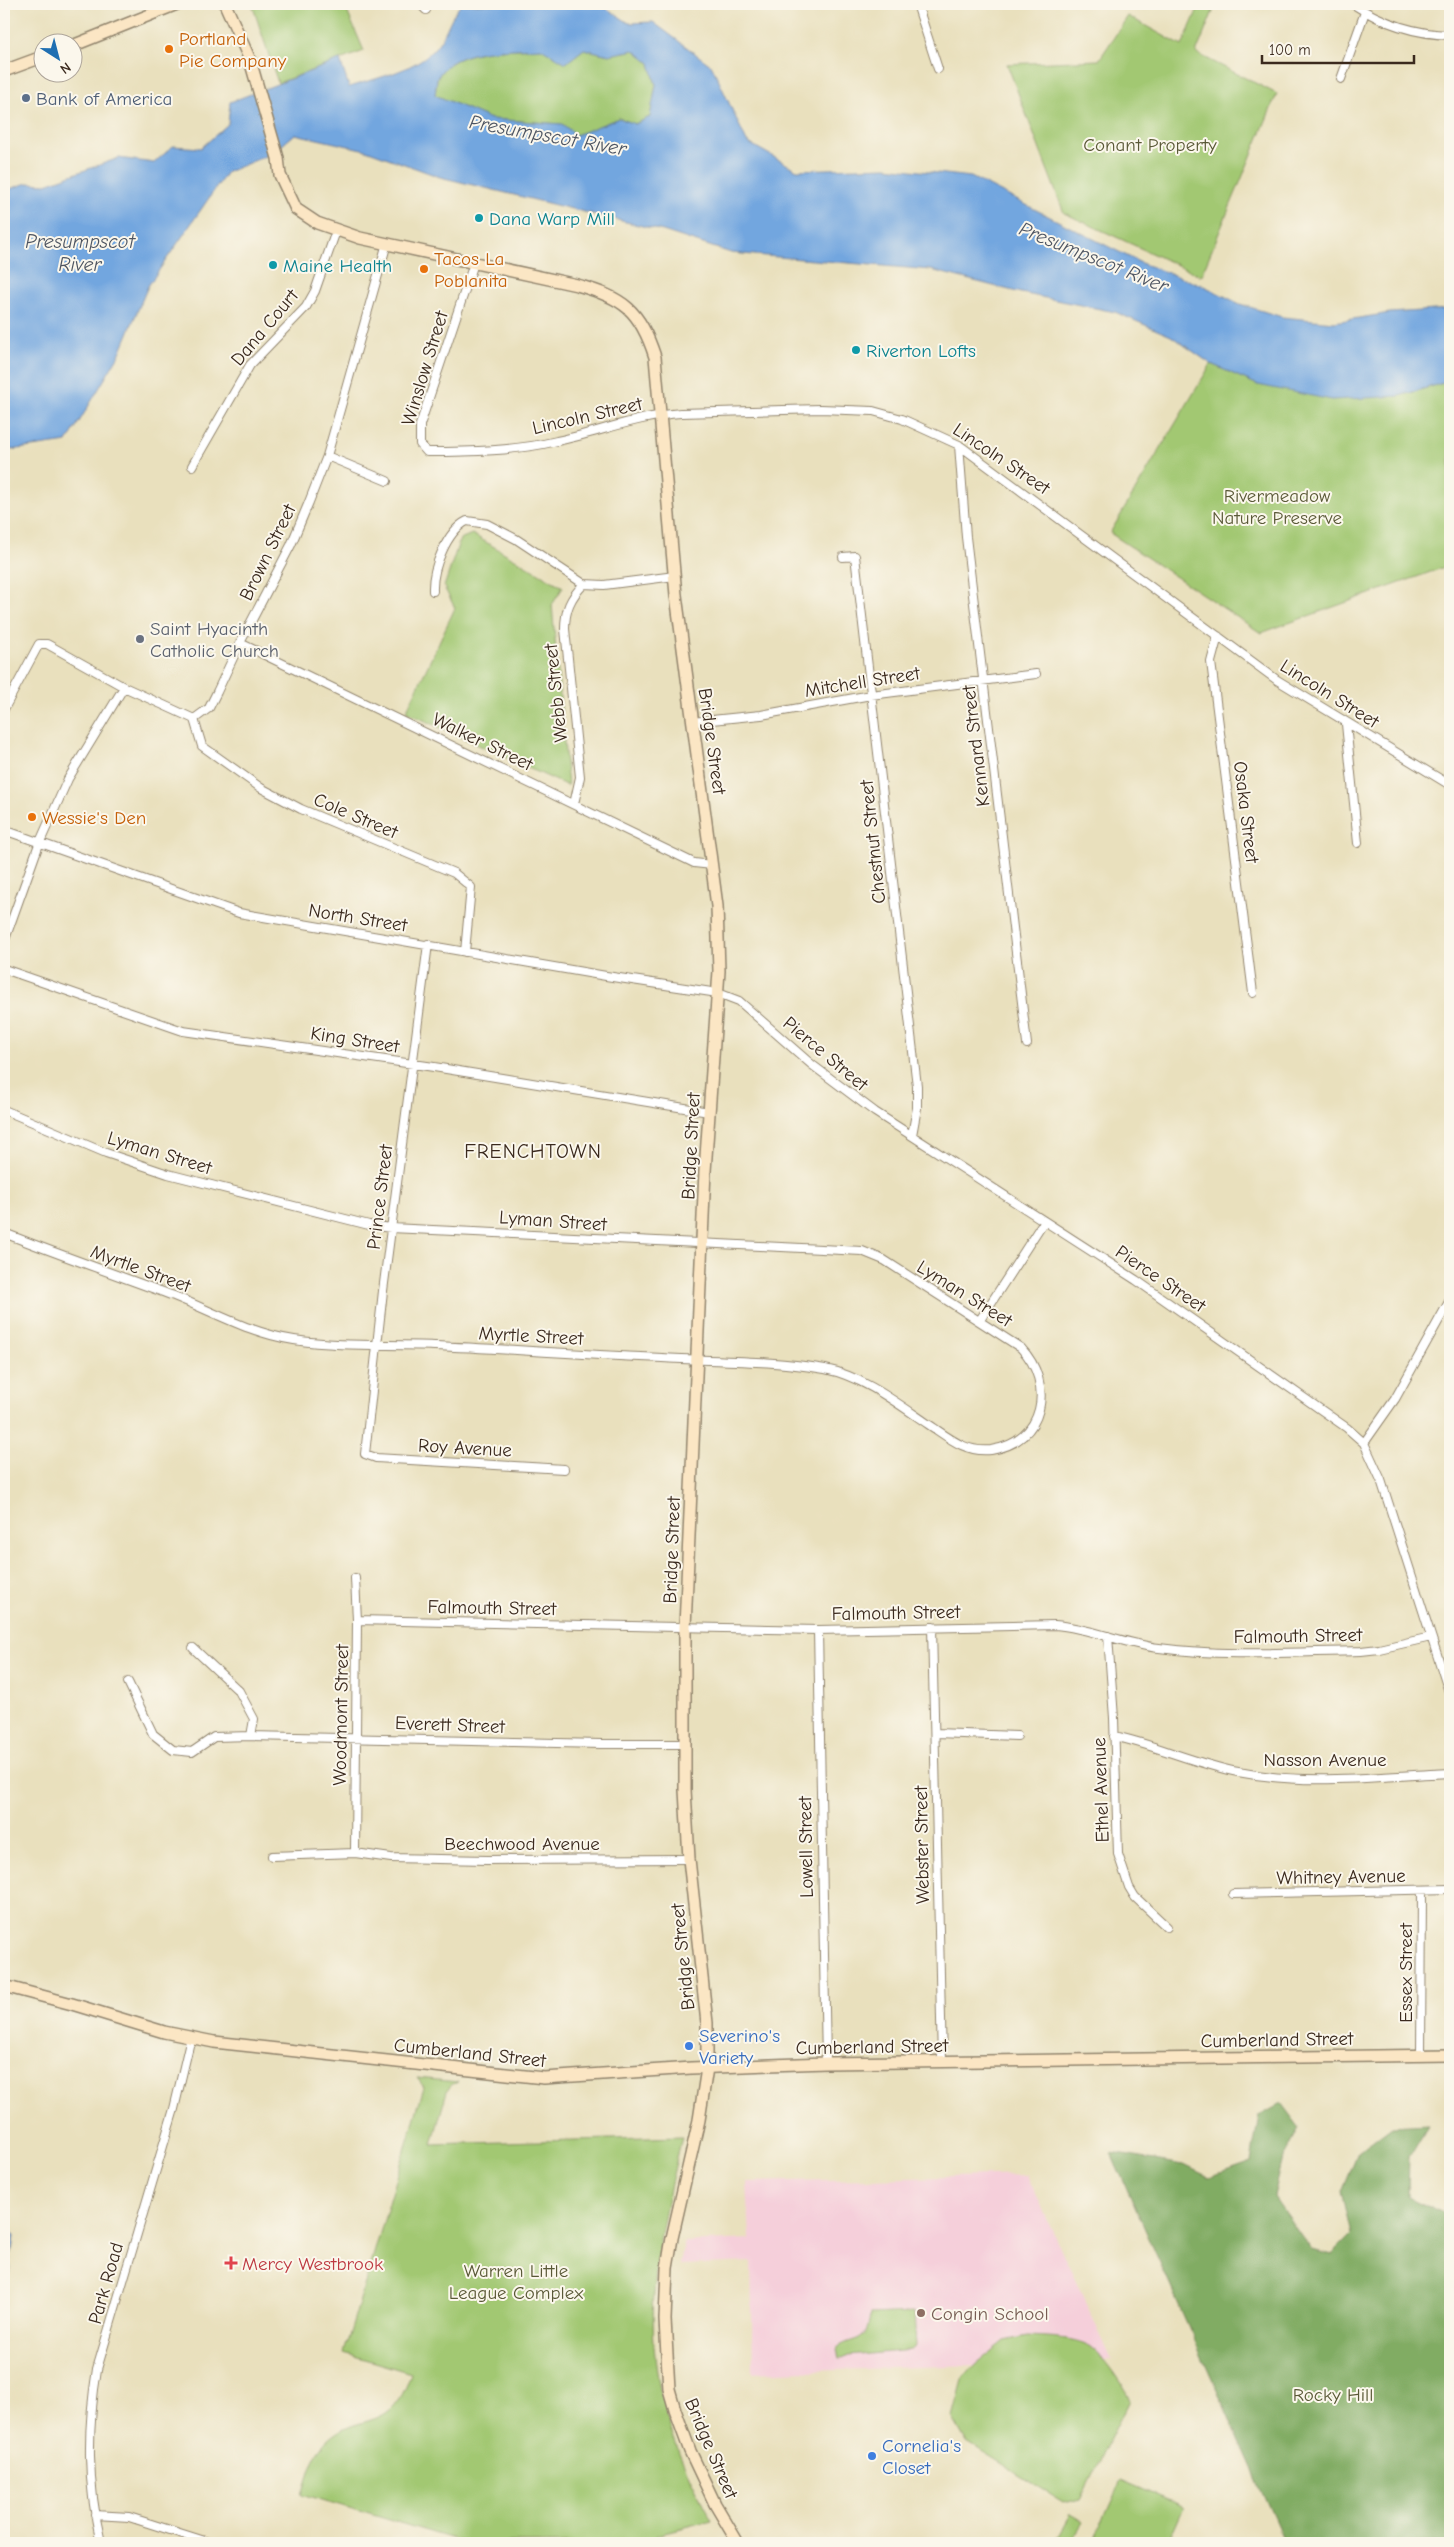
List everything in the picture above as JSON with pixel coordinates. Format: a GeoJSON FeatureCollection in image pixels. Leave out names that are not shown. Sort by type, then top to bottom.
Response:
{"type":"FeatureCollection","features":[{"type":"Feature","properties":{"kind":"street"},"geometry":{"type":"LineString","coordinates":[[82,42],[177,4]]}},
{"type":"Feature","properties":{"kind":"street","name":"Bridge Street"},"geometry":{"type":"LineString","coordinates":[[225,4],[240,33],[260,88],[278,158],[280,175],[296,209],[317,222],[336,230],[597,291],[627,306],[643,324],[653,350],[658,378],[675,576],[692,722],[717,906],[718,993],[696,1360],[685,1627],[685,1744],[689,1859],[707,2023],[707,2068],[699,2120],[679,2199],[667,2268],[665,2320],[670,2389],[682,2431],[715,2504],[738,2543]]}},
{"type":"Feature","properties":{"kind":"street"},"geometry":{"type":"LineString","coordinates":[[420,4],[426,10]]}},
{"type":"Feature","properties":{"kind":"street"},"geometry":{"type":"LineString","coordinates":[[781,4],[792,4]]}},
{"type":"Feature","properties":{"kind":"street"},"geometry":{"type":"LineString","coordinates":[[917,4],[938,69]]}},
{"type":"Feature","properties":{"kind":"street"},"geometry":{"type":"LineString","coordinates":[[1353,4],[1365,12],[1409,30],[1450,36]]}},
{"type":"Feature","properties":{"kind":"street"},"geometry":{"type":"LineString","coordinates":[[1341,79],[1365,12]]}},
{"type":"Feature","properties":{"kind":"street"},"geometry":{"type":"LineString","coordinates":[[4,71],[32,61]]}},
{"type":"Feature","properties":{"kind":"street","name":"Dana Court"},"geometry":{"type":"LineString","coordinates":[[192,466],[250,365],[306,308],[315,291],[336,230]]}},
{"type":"Feature","properties":{"kind":"street","name":"Brown Street"},"geometry":{"type":"LineString","coordinates":[[194,719],[209,708],[240,642],[291,546],[327,456],[387,243]]}},
{"type":"Feature","properties":{"kind":"street","name":"Winslow Street"},"geometry":{"type":"LineString","coordinates":[[427,452],[420,444],[420,425],[474,263]]}},
{"type":"Feature","properties":{"kind":"street","name":"Lincoln Street"},"geometry":{"type":"LineString","coordinates":[[427,452],[474,451],[550,443],[660,414],[821,409],[861,410],[902,419],[960,445],[1277,680],[1450,786]]}},
{"type":"Feature","properties":{"kind":"street","name":"Kennard Street"},"geometry":{"type":"LineString","coordinates":[[960,445],[966,537],[1026,1044]]}},
{"type":"Feature","properties":{"kind":"street"},"geometry":{"type":"LineString","coordinates":[[327,456],[387,481]]}},
{"type":"Feature","properties":{"kind":"street"},"geometry":{"type":"LineString","coordinates":[[433,591],[433,583],[448,539],[452,531],[467,521],[487,524],[516,539],[584,584],[604,585],[675,576]]}},
{"type":"Feature","properties":{"kind":"street","name":"Chestnut Street"},"geometry":{"type":"LineString","coordinates":[[843,557],[855,556],[917,1086],[917,1108],[912,1135]]}},
{"type":"Feature","properties":{"kind":"street","name":"Webb Street"},"geometry":{"type":"LineString","coordinates":[[574,804],[580,777],[566,650],[565,619],[566,609],[584,584]]}},
{"type":"Feature","properties":{"kind":"street","name":"Osaka Street"},"geometry":{"type":"LineString","coordinates":[[1218,636],[1212,662],[1253,993]]}},
{"type":"Feature","properties":{"kind":"street","name":"Walker Street"},"geometry":{"type":"LineString","coordinates":[[240,642],[694,863],[712,865]]}},
{"type":"Feature","properties":{"kind":"street"},"geometry":{"type":"LineString","coordinates":[[4,708],[39,644],[47,644],[124,687],[194,719]]}},
{"type":"Feature","properties":{"kind":"street","name":"Mitchell Street"},"geometry":{"type":"LineString","coordinates":[[692,722],[761,715],[871,695],[1036,674]]}},
{"type":"Feature","properties":{"kind":"street"},"geometry":{"type":"LineString","coordinates":[[4,942],[39,844],[68,779],[124,687]]}},
{"type":"Feature","properties":{"kind":"street","name":"Cole Street"},"geometry":{"type":"LineString","coordinates":[[194,719],[202,746],[261,788],[301,809],[435,865],[464,880],[471,887],[465,952]]}},
{"type":"Feature","properties":{"kind":"street"},"geometry":{"type":"LineString","coordinates":[[1346,724],[1358,843]]}},
{"type":"Feature","properties":{"kind":"street","name":"North Street"},"geometry":{"type":"LineString","coordinates":[[4,830],[238,913],[718,993]]}},
{"type":"Feature","properties":{"kind":"street","name":"Prince Street"},"geometry":{"type":"LineString","coordinates":[[365,1454],[391,1228],[428,944]]}},
{"type":"Feature","properties":{"kind":"street","name":"King Street"},"geometry":{"type":"LineString","coordinates":[[4,969],[183,1031],[710,1112]]}},
{"type":"Feature","properties":{"kind":"street","name":"Pierce Street"},"geometry":{"type":"LineString","coordinates":[[718,993],[739,1001],[749,1008],[836,1084],[1175,1306],[1347,1428],[1364,1443],[1381,1480],[1450,1695]]}},
{"type":"Feature","properties":{"kind":"street","name":"Lyman Street"},"geometry":{"type":"LineString","coordinates":[[4,1110],[106,1153],[168,1174],[369,1225],[391,1228],[703,1245],[862,1251],[884,1260],[980,1320],[1020,1348],[1036,1368],[1042,1391],[1038,1413]]}},
{"type":"Feature","properties":{"kind":"street"},"geometry":{"type":"LineString","coordinates":[[980,1320],[1044,1221]]}},
{"type":"Feature","properties":{"kind":"street","name":"Myrtle Street"},"geometry":{"type":"LineString","coordinates":[[4,1233],[271,1335],[312,1342],[377,1346],[434,1346],[808,1367],[838,1372],[868,1386],[956,1443],[977,1450],[996,1449],[1014,1442],[1028,1429],[1038,1413]]}},
{"type":"Feature","properties":{"kind":"street"},"geometry":{"type":"LineString","coordinates":[[1364,1443],[1395,1399],[1450,1300]]}},
{"type":"Feature","properties":{"kind":"street","name":"Roy Avenue"},"geometry":{"type":"LineString","coordinates":[[365,1454],[376,1458],[564,1469]]}},
{"type":"Feature","properties":{"kind":"street","name":"Woodmont Street"},"geometry":{"type":"LineString","coordinates":[[355,1578],[357,1620],[355,1854]]}},
{"type":"Feature","properties":{"kind":"street","name":"Falmouth Street"},"geometry":{"type":"LineString","coordinates":[[357,1620],[818,1630],[1055,1625],[1075,1627],[1158,1648],[1227,1653],[1370,1650],[1431,1637]]}},
{"type":"Feature","properties":{"kind":"street","name":"Webster Street"},"geometry":{"type":"LineString","coordinates":[[932,1627],[936,1733],[942,2062]]}},
{"type":"Feature","properties":{"kind":"street","name":"Lowell Street"},"geometry":{"type":"LineString","coordinates":[[818,1630],[826,2063]]}},
{"type":"Feature","properties":{"kind":"street","name":"Ethel Avenue"},"geometry":{"type":"LineString","coordinates":[[1108,1636],[1114,1736],[1116,1833],[1120,1865],[1136,1897],[1167,1927]]}},
{"type":"Feature","properties":{"kind":"street"},"geometry":{"type":"LineString","coordinates":[[193,1648],[239,1691],[254,1719],[251,1736]]}},
{"type":"Feature","properties":{"kind":"street","name":"Everett Street"},"geometry":{"type":"LineString","coordinates":[[128,1682],[153,1734],[173,1750],[192,1752],[214,1737],[251,1736],[601,1744],[685,1744]]}},
{"type":"Feature","properties":{"kind":"street"},"geometry":{"type":"LineString","coordinates":[[936,1733],[1017,1736]]}},
{"type":"Feature","properties":{"kind":"street","name":"Nasson Avenue"},"geometry":{"type":"LineString","coordinates":[[1114,1736],[1142,1742],[1236,1772],[1266,1777],[1324,1779],[1450,1773]]}},
{"type":"Feature","properties":{"kind":"street","name":"Beechwood Avenue"},"geometry":{"type":"LineString","coordinates":[[272,1856],[355,1854],[391,1858],[488,1860],[689,1859]]}},
{"type":"Feature","properties":{"kind":"street","name":"Whitney Avenue"},"geometry":{"type":"LineString","coordinates":[[1233,1894],[1450,1889]]}},
{"type":"Feature","properties":{"kind":"street","name":"Essex Street"},"geometry":{"type":"LineString","coordinates":[[1421,2055],[1422,1890]]}},
{"type":"Feature","properties":{"kind":"street","name":"Cumberland Street"},"geometry":{"type":"LineString","coordinates":[[4,1986],[164,2032],[214,2042],[525,2077],[581,2077],[707,2068],[826,2063],[1450,2055]]}},
{"type":"Feature","properties":{"kind":"street","name":"Park Road"},"geometry":{"type":"LineString","coordinates":[[101,2543],[95,2516],[88,2448],[90,2410],[97,2369],[174,2109],[191,2037]]}},
{"type":"Feature","properties":{"kind":"street"},"geometry":{"type":"LineString","coordinates":[[95,2516],[128,2516],[211,2543]]}},
{"type":"Feature","properties":{"kind":"shaded area","name":"Congin School"},"geometry":{"type":"Polygon","coordinates":[[[1027,2175],[1112,2360],[753,2373],[751,2262],[680,2265],[684,2242],[750,2239],[747,2182],[1027,2175]]]}},
{"type":"Feature","properties":{"kind":"green space"},"geometry":{"type":"Polygon","coordinates":[[[252,4],[344,4],[364,51],[278,83],[252,4]]]}},
{"type":"Feature","properties":{"kind":"green space","name":"Conant Property"},"geometry":{"type":"Polygon","coordinates":[[[1200,4],[1216,4],[1196,53],[1277,94],[1201,276],[1064,213],[1007,64],[1099,60],[1128,16],[1182,46],[1200,4]]]}},
{"type":"Feature","properties":{"kind":"green space"},"geometry":{"type":"Polygon","coordinates":[[[542,48],[566,63],[584,49],[609,55],[635,50],[650,63],[656,85],[650,117],[635,124],[619,118],[576,135],[562,124],[491,119],[435,95],[437,79],[445,68],[469,55],[500,50],[542,48]]]}},
{"type":"Feature","properties":{"kind":"green space","name":"Rivermeadow Nature Preserve"},"geometry":{"type":"Polygon","coordinates":[[[1211,364],[1258,385],[1399,396],[1450,381],[1450,565],[1261,633],[1110,533],[1211,364]]]}},
{"type":"Feature","properties":{"kind":"green space"},"geometry":{"type":"Polygon","coordinates":[[[472,534],[563,587],[552,605],[568,786],[406,712],[455,608],[444,587],[460,539],[472,534]]]}},
{"type":"Feature","properties":{"kind":"green space","name":"Warren Little League Complex"},"geometry":{"type":"Polygon","coordinates":[[[417,2078],[458,2082],[451,2085],[447,2091],[432,2144],[682,2137],[662,2226],[654,2287],[654,2348],[658,2378],[672,2434],[686,2469],[712,2520],[657,2534],[660,2543],[467,2543],[302,2494],[316,2456],[331,2437],[344,2429],[381,2416],[392,2408],[402,2394],[411,2373],[344,2353],[424,2087],[417,2078]]]}},
{"type":"Feature","properties":{"kind":"green space","name":"Rocky Hill"},"geometry":{"type":"Polygon","coordinates":[[[1281,2103],[1299,2127],[1283,2158],[1274,2196],[1311,2249],[1333,2254],[1352,2235],[1342,2191],[1358,2152],[1392,2127],[1428,2125],[1409,2157],[1408,2196],[1448,2215],[1450,2213],[1450,2543],[1285,2543],[1111,2153],[1184,2165],[1209,2177],[1251,2162],[1259,2115],[1281,2103]]]}},
{"type":"Feature","properties":{"kind":"green space"},"geometry":{"type":"Polygon","coordinates":[[[914,2312],[916,2346],[911,2350],[838,2357],[836,2349],[858,2339],[866,2331],[870,2314],[914,2312]]]}},
{"type":"Feature","properties":{"kind":"green space"},"geometry":{"type":"Polygon","coordinates":[[[1028,2336],[1070,2340],[1089,2346],[1110,2367],[1130,2399],[1080,2499],[1064,2503],[967,2443],[952,2417],[962,2380],[976,2364],[1005,2341],[1028,2336]]]}},
{"type":"Feature","properties":{"kind":"green space"},"geometry":{"type":"Polygon","coordinates":[[[1121,2480],[1184,2507],[1168,2543],[1093,2543],[1121,2480]]]}},
{"type":"Feature","properties":{"kind":"green space"},"geometry":{"type":"Polygon","coordinates":[[[1071,2515],[1083,2522],[1070,2543],[1055,2543],[1071,2515]]]}},
{"type":"Feature","properties":{"kind":"water","name":"Presumpscot River"},"geometry":{"type":"Polygon","coordinates":[[[462,4],[600,4],[629,23],[653,22],[712,66],[747,142],[797,170],[886,167],[971,177],[1141,263],[1204,286],[1240,304],[1282,317],[1334,322],[1390,313],[1450,309],[1450,381],[1399,396],[1332,400],[1258,385],[1211,364],[1171,336],[1115,312],[1021,293],[931,270],[731,253],[663,231],[440,177],[366,150],[295,134],[273,153],[227,172],[148,286],[119,355],[67,442],[4,451],[4,191],[27,183],[46,184],[119,158],[154,163],[173,146],[201,148],[228,124],[230,102],[340,60],[349,87],[398,72],[430,53],[438,44],[462,4]],[[541,48],[499,50],[468,55],[444,68],[437,79],[435,95],[491,119],[562,124],[576,135],[619,118],[635,124],[650,117],[656,85],[650,63],[634,50],[609,55],[584,49],[566,63],[541,48]]]}},
{"type":"Feature","properties":{"kind":"water"},"geometry":{"type":"Polygon","coordinates":[[[4,2220],[14,2236],[4,2309],[4,2220]]]}},
{"type":"Feature","properties":{"kind":"place","name":"Portland Pie Company"},"geometry":{"type":"Point","coordinates":[169,49]}},
{"type":"Feature","properties":{"kind":"place","name":"Bank of America"},"geometry":{"type":"Point","coordinates":[26,98]}},
{"type":"Feature","properties":{"kind":"place","name":"Dana Warp Mill"},"geometry":{"type":"Point","coordinates":[479,218]}},
{"type":"Feature","properties":{"kind":"place","name":"Maine Health"},"geometry":{"type":"Point","coordinates":[273,265]}},
{"type":"Feature","properties":{"kind":"place","name":"Tacos La Poblanita"},"geometry":{"type":"Point","coordinates":[424,269]}},
{"type":"Feature","properties":{"kind":"place","name":"Riverton Lofts"},"geometry":{"type":"Point","coordinates":[856,350]}},
{"type":"Feature","properties":{"kind":"place","name":"Saint Hyacinth Catholic Church"},"geometry":{"type":"Point","coordinates":[140,639]}},
{"type":"Feature","properties":{"kind":"place","name":"Wessie's Den"},"geometry":{"type":"Point","coordinates":[32,817]}},
{"type":"Feature","properties":{"kind":"place","name":"Severino's Variety"},"geometry":{"type":"Point","coordinates":[689,2046]}},
{"type":"Feature","properties":{"kind":"place","name":"Mercy Westbrook"},"geometry":{"type":"Point","coordinates":[231,2263]}},
{"type":"Feature","properties":{"kind":"place","name":"Congin School"},"geometry":{"type":"Point","coordinates":[921,2313]}},
{"type":"Feature","properties":{"kind":"place","name":"Cornelia's Closet"},"geometry":{"type":"Point","coordinates":[872,2456]}},
{"type":"Feature","properties":{"kind":"district","name":"FRENCHTOWN"},"geometry":{"type":"Point","coordinates":[533,1151]}}]}
